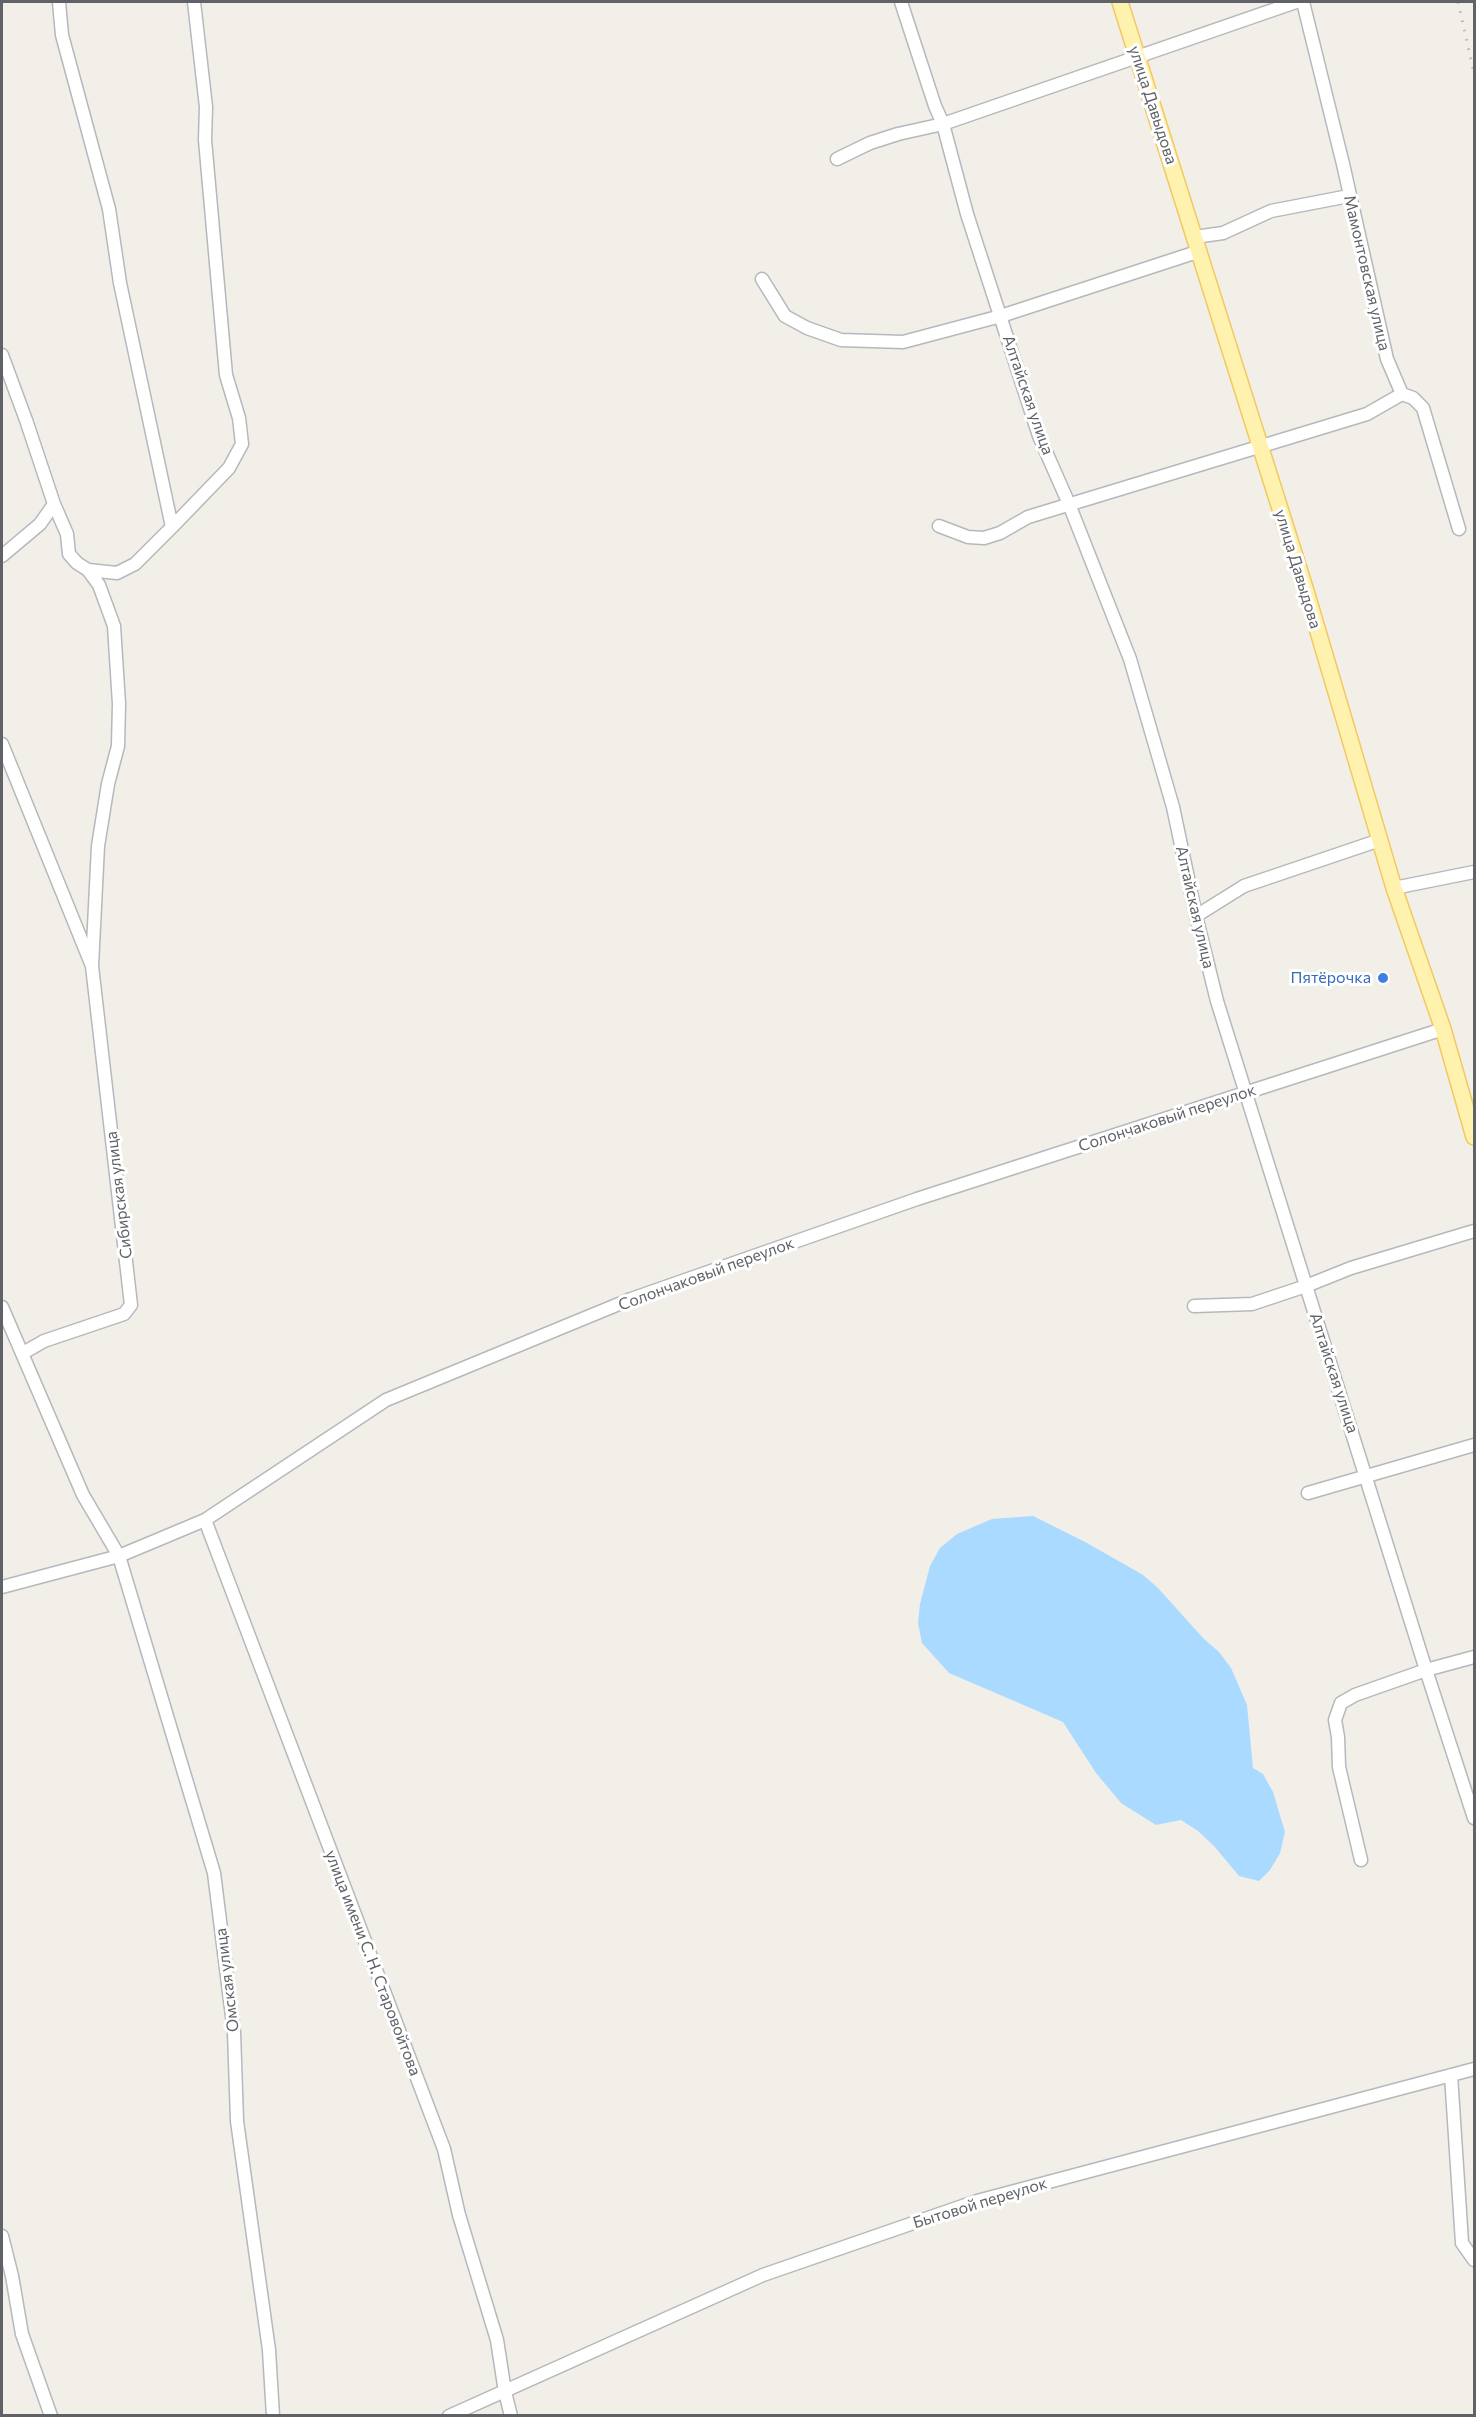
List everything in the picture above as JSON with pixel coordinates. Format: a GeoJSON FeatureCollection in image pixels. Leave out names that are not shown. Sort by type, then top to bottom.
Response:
{"type":"FeatureCollection","features":[{"type":"Feature","properties":{"kind":"main road","name":"улица Давыдова"},"geometry":{"type":"LineString","coordinates":[[1120,2],[1260,446],[1394,888],[1443,1029],[1474,1137]]}},
{"type":"Feature","properties":{"kind":"street"},"geometry":{"type":"LineString","coordinates":[[59,2],[62,35],[109,209],[120,283],[172,527]]}},
{"type":"Feature","properties":{"kind":"street"},"geometry":{"type":"LineString","coordinates":[[88,570],[117,573],[135,564],[229,468],[242,444],[239,418],[226,375],[205,140],[206,108],[194,2]]}},
{"type":"Feature","properties":{"kind":"street","name":"Алтайская улица"},"geometry":{"type":"LineString","coordinates":[[901,2],[934,106],[943,124],[966,214],[1039,436],[1069,504],[1130,659],[1173,807],[1217,1001],[1474,1818]]}},
{"type":"Feature","properties":{"kind":"street"},"geometry":{"type":"LineString","coordinates":[[837,159],[870,143],[943,124],[1296,2]]}},
{"type":"Feature","properties":{"kind":"street","name":"Мамонтовская улица"},"geometry":{"type":"LineString","coordinates":[[1303,2],[1387,359],[1401,394]]}},
{"type":"Feature","properties":{"kind":"street"},"geometry":{"type":"LineString","coordinates":[[762,279],[786,316],[807,328],[841,340],[903,342],[1001,316],[1197,244],[1271,211],[1349,196]]}},
{"type":"Feature","properties":{"kind":"street","name":"Сибирская улица"},"geometry":{"type":"LineString","coordinates":[[2,355],[54,504],[67,534],[69,554],[88,570],[99,585],[114,626],[119,704],[118,746],[108,784],[99,846],[92,966],[131,1305],[124,1314],[44,1341],[23,1353]]}},
{"type":"Feature","properties":{"kind":"street"},"geometry":{"type":"LineString","coordinates":[[939,526],[968,537],[984,538],[1000,533],[1028,517],[1367,414],[1401,394],[1413,398],[1423,408],[1459,529]]}},
{"type":"Feature","properties":{"kind":"street"},"geometry":{"type":"LineString","coordinates":[[2,556],[40,524],[54,504]]}},
{"type":"Feature","properties":{"kind":"street","name":"Сибирская улица"},"geometry":{"type":"LineString","coordinates":[[2,744],[7,771],[92,966]]}},
{"type":"Feature","properties":{"kind":"street"},"geometry":{"type":"LineString","coordinates":[[1196,916],[1244,886],[1380,840]]}},
{"type":"Feature","properties":{"kind":"street"},"geometry":{"type":"LineString","coordinates":[[1394,888],[1474,873]]}},
{"type":"Feature","properties":{"kind":"street","name":"Солончаковый переулок"},"geometry":{"type":"LineString","coordinates":[[2,1587],[119,1556],[205,1520],[386,1400],[620,1304],[917,1199],[1443,1029]]}},
{"type":"Feature","properties":{"kind":"street"},"geometry":{"type":"LineString","coordinates":[[1194,1306],[1252,1304],[1351,1268],[1474,1231]]}},
{"type":"Feature","properties":{"kind":"street"},"geometry":{"type":"LineString","coordinates":[[2,1307],[83,1495],[119,1556]]}},
{"type":"Feature","properties":{"kind":"street"},"geometry":{"type":"LineString","coordinates":[[1308,1492],[1474,1445]]}},
{"type":"Feature","properties":{"kind":"street","name":"улица имени С. Н. Старовойтова"},"geometry":{"type":"LineString","coordinates":[[205,1520],[444,2149],[459,2216],[497,2340],[511,2415]]}},
{"type":"Feature","properties":{"kind":"street","name":"Омская улица"},"geometry":{"type":"LineString","coordinates":[[119,1556],[214,1873],[234,2032],[237,2121],[269,2350],[273,2415]]}},
{"type":"Feature","properties":{"kind":"street"},"geometry":{"type":"LineString","coordinates":[[1361,1860],[1339,1767],[1335,1720],[1341,1703],[1355,1695],[1426,1670],[1474,1657]]}},
{"type":"Feature","properties":{"kind":"street","name":"Бытовой переулок"},"geometry":{"type":"LineString","coordinates":[[449,2415],[763,2276],[977,2201],[1474,2069]]}},
{"type":"Feature","properties":{"kind":"street"},"geometry":{"type":"LineString","coordinates":[[1451,2075],[1462,2243],[1474,2260]]}},
{"type":"Feature","properties":{"kind":"street"},"geometry":{"type":"LineString","coordinates":[[2,2236],[22,2334],[51,2415]]}},
{"type":"Feature","properties":{"kind":"water"},"geometry":{"type":"Polygon","coordinates":[[[1033,1516],[1143,1575],[1219,1652],[1231,1668],[1247,1705],[1253,1768],[1263,1774],[1273,1792],[1285,1832],[1280,1853],[1270,1870],[1259,1881],[1239,1876],[1214,1846],[1198,1831],[1181,1820],[1156,1825],[1121,1803],[1096,1773],[1063,1722],[949,1673],[922,1643],[918,1623],[920,1604],[930,1566],[940,1548],[957,1534],[992,1519],[1033,1516]]]}},
{"type":"Feature","properties":{"kind":"railway"},"geometry":{"type":"LineString","coordinates":[[1458,2],[1474,73]]}},
{"type":"Feature","properties":{"kind":"place","name":"Пятёрочка"},"geometry":{"type":"Point","coordinates":[1383,978]}}]}
